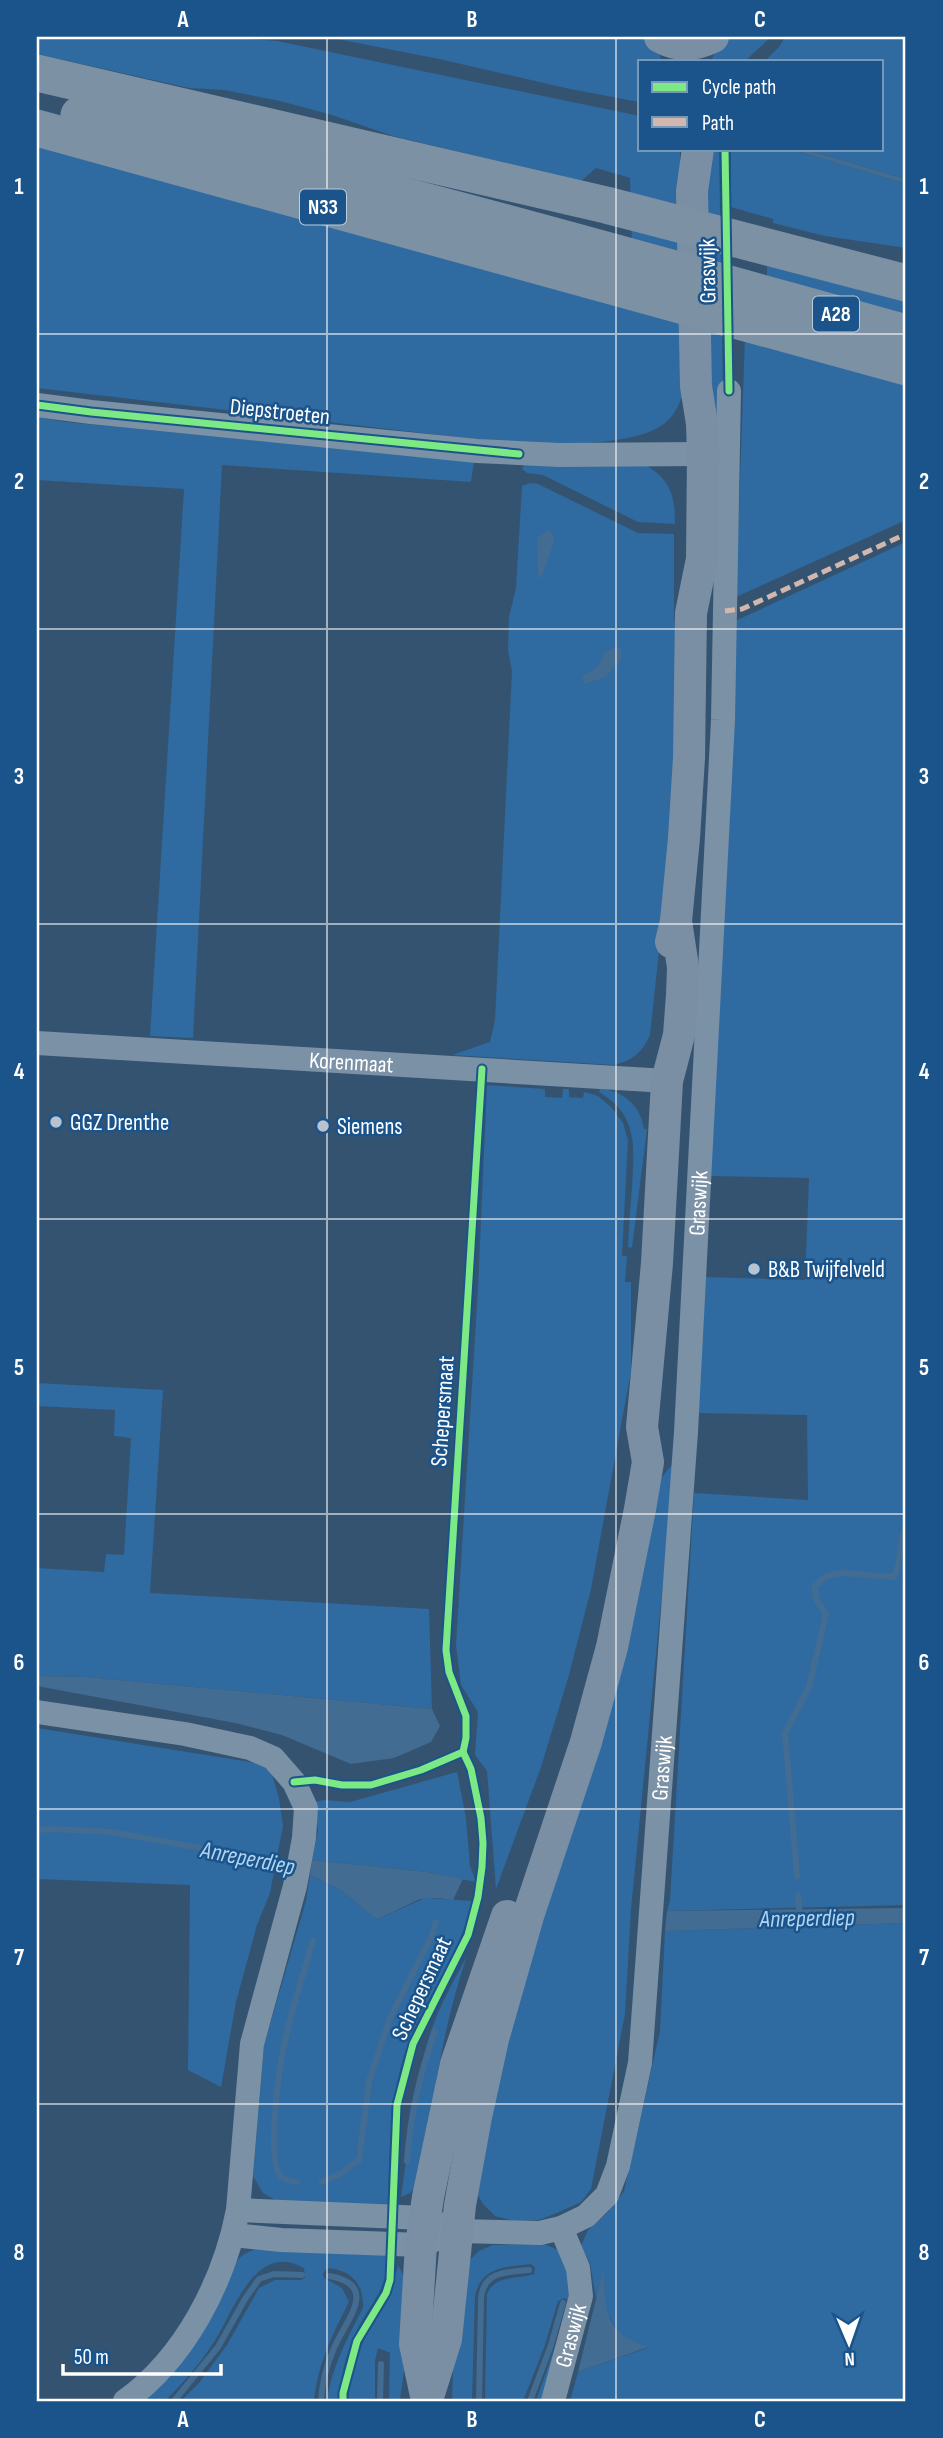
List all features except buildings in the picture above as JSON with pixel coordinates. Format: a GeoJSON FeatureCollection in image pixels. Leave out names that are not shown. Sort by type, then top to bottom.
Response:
{"type":"FeatureCollection","features":[{"type":"Feature","properties":{"kind":"highway"},"geometry":{"type":"LineString","coordinates":[[37,73],[606,205],[708,233],[906,265]]}},
{"type":"Feature","properties":{"kind":"highway","name":"A28"},"geometry":{"type":"LineString","coordinates":[[37,106],[189,141],[608,268],[766,312],[906,333]]}},
{"type":"Feature","properties":{"kind":"highway","name":"N33"},"geometry":{"type":"LineString","coordinates":[[37,128],[608,268]]}},
{"type":"Feature","properties":{"kind":"highway"},"geometry":{"type":"LineString","coordinates":[[764,242],[906,283]]}},
{"type":"Feature","properties":{"kind":"highway"},"geometry":{"type":"LineString","coordinates":[[766,312],[906,366]]}},
{"type":"Feature","properties":{"kind":"main road"},"geometry":{"type":"LineString","coordinates":[[669,47],[695,44],[707,46]]}},
{"type":"Feature","properties":{"kind":"main road","name":"Graswijk"},"geometry":{"type":"LineString","coordinates":[[683,150],[692,191]]}},
{"type":"Feature","properties":{"kind":"main road","name":"Graswijk"},"geometry":{"type":"LineString","coordinates":[[427,2400],[446,2339],[457,2231],[476,2117],[493,2039],[528,1916],[586,1742],[612,1647],[648,1462],[642,1427],[657,1263],[667,1081],[679,1035],[682,995],[683,967],[676,921],[689,758],[691,614],[702,559],[694,454],[686,423],[695,386],[692,191],[698,150]]}},
{"type":"Feature","properties":{"kind":"main road","name":"Graswijk"},"geometry":{"type":"LineString","coordinates":[[427,2400],[415,2344],[423,2231],[456,2064],[508,1913],[546,1815],[580,1708],[606,1596],[628,1461],[642,1427]]}},
{"type":"Feature","properties":{"kind":"street","name":"Graswijk"},"geometry":{"type":"LineString","coordinates":[[423,2231],[540,2233],[561,2228],[586,2216],[607,2194],[618,2166],[640,2063],[686,1432],[723,720],[729,391]]}},
{"type":"Feature","properties":{"kind":"street","name":"Diepstroeten"},"geometry":{"type":"LineString","coordinates":[[37,405],[477,451],[559,455],[694,454]]}},
{"type":"Feature","properties":{"kind":"street","name":"Korenmaat"},"geometry":{"type":"LineString","coordinates":[[37,1044],[667,1081]]}},
{"type":"Feature","properties":{"kind":"street"},"geometry":{"type":"LineString","coordinates":[[37,1712],[185,1734],[250,1748],[273,1758],[294,1782],[306,1808],[304,1838],[295,1886],[252,2044],[238,2210],[233,2235],[214,2287],[190,2329],[166,2362],[125,2401]]}},
{"type":"Feature","properties":{"kind":"street"},"geometry":{"type":"LineString","coordinates":[[238,2210],[423,2231]]}},
{"type":"Feature","properties":{"kind":"street","name":"Graswijk"},"geometry":{"type":"LineString","coordinates":[[553,2401],[581,2295],[578,2268],[561,2228]]}},
{"type":"Feature","properties":{"kind":"street"},"geometry":{"type":"LineString","coordinates":[[233,2235],[281,2239],[423,2231]]}},
{"type":"Feature","properties":{"kind":"shaded area"},"geometry":{"type":"Polygon","coordinates":[[[37,37],[225,37],[277,41],[638,116],[638,150],[679,150],[680,154],[684,390],[675,412],[665,423],[631,437],[585,443],[517,443],[37,388],[37,136],[634,306],[630,178],[596,168],[581,181],[393,136],[280,101],[224,90],[189,88],[37,54],[37,37]]]}},
{"type":"Feature","properties":{"kind":"shaded area"},"geometry":{"type":"Polygon","coordinates":[[[327,37],[645,37],[657,50],[662,60],[638,60],[638,102],[327,37]]]}},
{"type":"Feature","properties":{"kind":"shaded area"},"geometry":{"type":"Polygon","coordinates":[[[729,37],[771,37],[746,60],[711,60],[717,48],[729,37]]]}},
{"type":"Feature","properties":{"kind":"shaded area"},"geometry":{"type":"Polygon","coordinates":[[[785,37],[906,37],[906,179],[807,150],[884,150],[884,60],[766,60],[785,37]]]}},
{"type":"Feature","properties":{"kind":"shaded area"},"geometry":{"type":"Polygon","coordinates":[[[706,150],[719,150],[723,393],[712,430],[706,150]]]}},
{"type":"Feature","properties":{"kind":"shaded area"},"geometry":{"type":"Polygon","coordinates":[[[731,150],[793,150],[906,184],[906,248],[825,236],[773,223],[773,219],[731,207],[731,150]]]}},
{"type":"Feature","properties":{"kind":"shaded area"},"geometry":{"type":"Polygon","coordinates":[[[767,259],[906,293],[906,325],[767,287],[767,259]]]}},
{"type":"Feature","properties":{"kind":"shaded area"},"geometry":{"type":"Polygon","coordinates":[[[745,336],[906,385],[906,520],[736,597],[745,336]]]}},
{"type":"Feature","properties":{"kind":"shaded area"},"geometry":{"type":"Polygon","coordinates":[[[37,417],[474,461],[471,482],[222,465],[193,1038],[150,1036],[184,489],[37,480],[37,417]]]}},
{"type":"Feature","properties":{"kind":"shaded area"},"geometry":{"type":"Polygon","coordinates":[[[524,465],[647,466],[662,477],[670,490],[675,524],[638,522],[543,475],[527,473],[522,469],[524,465]]]}},
{"type":"Feature","properties":{"kind":"shaded area"},"geometry":{"type":"Polygon","coordinates":[[[538,484],[638,533],[674,534],[674,616],[679,674],[666,886],[650,1035],[636,1055],[614,1065],[452,1055],[490,1042],[495,1020],[512,671],[508,650],[509,617],[516,588],[522,486],[538,484]]]}},
{"type":"Feature","properties":{"kind":"shaded area"},"geometry":{"type":"Polygon","coordinates":[[[906,542],[906,1905],[667,1911],[670,1901],[694,1493],[808,1500],[807,1415],[698,1413],[705,1277],[805,1280],[809,1178],[709,1176],[733,622],[906,542]]]}},
{"type":"Feature","properties":{"kind":"shaded area"},"geometry":{"type":"Polygon","coordinates":[[[487,1085],[545,1089],[545,1097],[562,1098],[563,1089],[569,1089],[569,1097],[583,1098],[584,1092],[598,1096],[623,1123],[628,1140],[622,1256],[627,1256],[625,1282],[631,1282],[631,1371],[591,1589],[541,1767],[496,1889],[487,1771],[475,1755],[478,1712],[461,1685],[456,1645],[478,1288],[487,1085]]]}},
{"type":"Feature","properties":{"kind":"shaded area"},"geometry":{"type":"Polygon","coordinates":[[[600,1089],[616,1092],[630,1101],[639,1113],[644,1129],[647,1129],[632,1248],[628,1247],[633,1159],[631,1134],[621,1111],[599,1092],[600,1089]]]}},
{"type":"Feature","properties":{"kind":"shaded area"},"geometry":{"type":"Polygon","coordinates":[[[37,1383],[163,1390],[150,1593],[429,1609],[432,1709],[86,1677],[37,1676],[37,1568],[104,1572],[106,1554],[124,1555],[131,1438],[114,1436],[115,1410],[37,1406],[37,1383]]]}},
{"type":"Feature","properties":{"kind":"shaded area"},"geometry":{"type":"Polygon","coordinates":[[[675,1461],[631,1909],[625,2014],[591,2189],[581,2202],[559,2212],[539,2220],[514,2221],[495,2216],[483,2204],[475,2190],[493,2059],[650,1492],[675,1461]]]}},
{"type":"Feature","properties":{"kind":"shaded area"},"geometry":{"type":"Polygon","coordinates":[[[37,1728],[263,1764],[272,1774],[283,1826],[270,1893],[257,1925],[236,2002],[221,2087],[188,2070],[190,1885],[37,1879],[37,1728]]]}},
{"type":"Feature","properties":{"kind":"shaded area"},"geometry":{"type":"Polygon","coordinates":[[[457,1772],[466,1818],[470,1866],[476,1882],[427,1872],[312,1860],[318,1831],[314,1802],[350,1802],[457,1772]]]}},
{"type":"Feature","properties":{"kind":"shaded area"},"geometry":{"type":"Polygon","coordinates":[[[310,1875],[341,1890],[378,1919],[425,1898],[473,1901],[453,1954],[418,2022],[403,2059],[394,2099],[386,2205],[279,2202],[263,2193],[253,2176],[264,2045],[306,1901],[310,1875]]]}},
{"type":"Feature","properties":{"kind":"shaded area"},"geometry":{"type":"Polygon","coordinates":[[[906,1923],[906,2401],[570,2401],[578,2372],[647,2348],[629,2341],[618,2331],[605,2310],[604,2270],[596,2298],[590,2263],[581,2246],[588,2230],[608,2212],[624,2191],[660,2031],[665,1931],[906,1923]]]}},
{"type":"Feature","properties":{"kind":"shaded area"},"geometry":{"type":"Polygon","coordinates":[[[467,1956],[444,2039],[421,2180],[410,2193],[401,2197],[412,2115],[424,2054],[438,2014],[467,1956]]]}},
{"type":"Feature","properties":{"kind":"shaded area"},"geometry":{"type":"Polygon","coordinates":[[[544,2244],[561,2251],[574,2285],[547,2401],[536,2401],[557,2341],[568,2300],[565,2298],[558,2301],[545,2345],[523,2401],[485,2401],[487,2294],[501,2280],[534,2274],[535,2268],[531,2264],[495,2270],[478,2286],[475,2296],[472,2401],[452,2401],[454,2338],[465,2265],[479,2251],[493,2245],[544,2244]]]}},
{"type":"Feature","properties":{"kind":"shaded area"},"geometry":{"type":"Polygon","coordinates":[[[258,2248],[388,2257],[381,2289],[349,2348],[339,2401],[327,2401],[329,2388],[341,2353],[363,2308],[363,2299],[354,2279],[343,2272],[327,2268],[323,2274],[324,2278],[342,2288],[349,2302],[327,2350],[314,2401],[181,2401],[199,2383],[227,2345],[259,2288],[275,2280],[305,2278],[304,2268],[287,2262],[272,2264],[259,2271],[238,2298],[209,2350],[165,2401],[141,2401],[235,2262],[244,2254],[258,2248]]]}},
{"type":"Feature","properties":{"kind":"shaded area"},"geometry":{"type":"Polygon","coordinates":[[[398,2266],[408,2294],[409,2312],[400,2401],[389,2401],[390,2353],[378,2348],[375,2361],[375,2401],[348,2401],[353,2365],[366,2336],[389,2298],[398,2266]]]}},
{"type":"Feature","properties":{"kind":"water"},"geometry":{"type":"Polygon","coordinates":[[[793,150],[807,150],[906,179],[906,184],[793,150]]]}},
{"type":"Feature","properties":{"kind":"water"},"geometry":{"type":"Polygon","coordinates":[[[548,530],[553,534],[554,541],[542,577],[538,577],[537,538],[548,530]]]}},
{"type":"Feature","properties":{"kind":"water"},"geometry":{"type":"Polygon","coordinates":[[[617,646],[621,650],[621,661],[605,677],[584,684],[582,676],[598,667],[604,653],[617,646]]]}},
{"type":"Feature","properties":{"kind":"water"},"geometry":{"type":"Polygon","coordinates":[[[37,1676],[86,1677],[432,1709],[440,1726],[431,1742],[394,1758],[351,1764],[282,1735],[235,1723],[37,1686],[37,1676]]]}},
{"type":"Feature","properties":{"kind":"water"},"geometry":{"type":"Polygon","coordinates":[[[312,1860],[427,1872],[463,1879],[453,1900],[420,1899],[378,1919],[341,1890],[310,1875],[312,1860]]]}},
{"type":"Feature","properties":{"kind":"water"},"geometry":{"type":"Polygon","coordinates":[[[906,1908],[906,1923],[665,1931],[667,1911],[906,1908]]]}},
{"type":"Feature","properties":{"kind":"water"},"geometry":{"type":"Polygon","coordinates":[[[604,2267],[606,2307],[610,2317],[622,2334],[648,2347],[578,2372],[604,2267]]]}},
{"type":"Feature","properties":{"kind":"waterway"},"geometry":{"type":"LineString","coordinates":[[797,1876],[785,1733],[809,1687],[826,1614],[817,1601],[814,1587],[826,1576],[843,1573],[894,1577],[906,1527]]}},
{"type":"Feature","properties":{"kind":"waterway","name":"Anreperdiep"},"geometry":{"type":"LineString","coordinates":[[37,1830],[112,1832],[294,1865]]}},
{"type":"Feature","properties":{"kind":"waterway"},"geometry":{"type":"LineString","coordinates":[[798,1895],[800,1917]]}},
{"type":"Feature","properties":{"kind":"waterway"},"geometry":{"type":"LineString","coordinates":[[322,2182],[340,2174],[359,2160],[369,2081],[390,2018],[436,1922]]}},
{"type":"Feature","properties":{"kind":"waterway"},"geometry":{"type":"LineString","coordinates":[[297,2182],[281,2177],[277,2168],[274,2154],[275,2116],[286,2036],[313,1940]]}},
{"type":"Feature","properties":{"kind":"waterway"},"geometry":{"type":"LineString","coordinates":[[407,2161],[417,2095],[435,2031]]}},
{"type":"Feature","properties":{"kind":"waterway"},"geometry":{"type":"LineString","coordinates":[[479,2401],[483,2290],[491,2278],[512,2271],[529,2270]]}},
{"type":"Feature","properties":{"kind":"waterway"},"geometry":{"type":"LineString","coordinates":[[174,2401],[218,2347],[259,2279],[274,2274],[302,2275]]}},
{"type":"Feature","properties":{"kind":"waterway"},"geometry":{"type":"LineString","coordinates":[[321,2401],[329,2360],[351,2316],[356,2296],[353,2287],[345,2281],[329,2276]]}},
{"type":"Feature","properties":{"kind":"waterway"},"geometry":{"type":"LineString","coordinates":[[530,2401],[563,2303]]}},
{"type":"Feature","properties":{"kind":"waterway"},"geometry":{"type":"LineString","coordinates":[[380,2401],[381,2364]]}},
{"type":"Feature","properties":{"kind":"marked path"},"geometry":{"type":"LineString","coordinates":[[725,611],[742,609],[906,534]]}},
{"type":"Feature","properties":{"kind":"cycle path"},"geometry":{"type":"LineString","coordinates":[[725,150],[729,391]]}},
{"type":"Feature","properties":{"kind":"cycle path"},"geometry":{"type":"LineString","coordinates":[[37,405],[519,454]]}},
{"type":"Feature","properties":{"kind":"cycle path","name":"Schepersmaat"},"geometry":{"type":"LineString","coordinates":[[343,2401],[357,2341],[386,2293],[390,2280],[397,2105],[413,2044],[468,1935],[478,1897],[482,1867],[481,1818],[471,1769],[463,1752],[466,1716],[449,1672],[446,1650],[482,1069]]}},
{"type":"Feature","properties":{"kind":"cycle path"},"geometry":{"type":"LineString","coordinates":[[294,1782],[315,1780],[342,1785],[371,1785],[421,1770],[463,1752]]}},
{"type":"Feature","properties":{"kind":"place","name":"GGZ Drenthe"},"geometry":{"type":"Point","coordinates":[56,1122]}},
{"type":"Feature","properties":{"kind":"place","name":"Siemens"},"geometry":{"type":"Point","coordinates":[323,1126]}},
{"type":"Feature","properties":{"kind":"place","name":"B&B Twijfelveld"},"geometry":{"type":"Point","coordinates":[754,1269]}}]}
